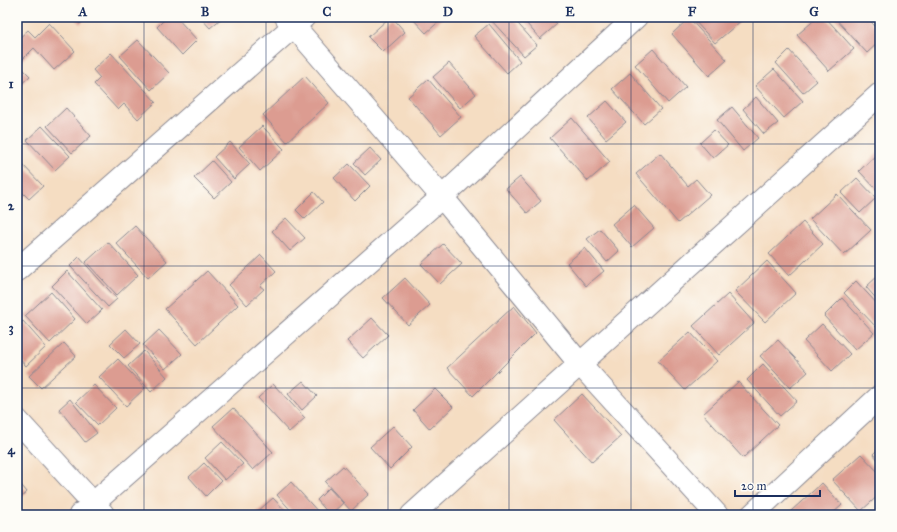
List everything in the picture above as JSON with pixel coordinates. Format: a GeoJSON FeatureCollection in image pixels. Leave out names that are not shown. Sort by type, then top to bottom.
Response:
{"type":"FeatureCollection","features":[{"type":"Feature","properties":{"kind":"street"},"geometry":{"type":"LineString","coordinates":[[17,420],[92,511],[442,197],[636,17]]}},
{"type":"Feature","properties":{"kind":"street"},"geometry":{"type":"LineString","coordinates":[[17,270],[295,20],[580,364],[717,515]]}},
{"type":"Feature","properties":{"kind":"street"},"geometry":{"type":"LineString","coordinates":[[412,515],[880,94]]}},
{"type":"Feature","properties":{"kind":"street"},"geometry":{"type":"LineString","coordinates":[[752,515],[880,396]]}},
{"type":"Feature","properties":{"kind":"building"},"geometry":{"type":"Polygon","coordinates":[[[74,17],[87,17],[80,24],[74,17]]]}},
{"type":"Feature","properties":{"kind":"building"},"geometry":{"type":"Polygon","coordinates":[[[167,17],[176,17],[197,40],[182,55],[157,27],[167,17]]]}},
{"type":"Feature","properties":{"kind":"building"},"geometry":{"type":"Polygon","coordinates":[[[200,17],[223,17],[210,28],[200,17]]]}},
{"type":"Feature","properties":{"kind":"building"},"geometry":{"type":"Polygon","coordinates":[[[390,17],[392,17],[405,32],[383,52],[368,37],[390,17]]]}},
{"type":"Feature","properties":{"kind":"building"},"geometry":{"type":"Polygon","coordinates":[[[411,17],[444,17],[426,33],[411,17]]]}},
{"type":"Feature","properties":{"kind":"building"},"geometry":{"type":"Polygon","coordinates":[[[494,17],[512,17],[537,45],[524,56],[491,20],[494,17]]]}},
{"type":"Feature","properties":{"kind":"building"},"geometry":{"type":"Polygon","coordinates":[[[521,17],[551,17],[557,24],[540,39],[521,17]]]}},
{"type":"Feature","properties":{"kind":"building"},"geometry":{"type":"Polygon","coordinates":[[[696,17],[740,17],[742,20],[715,43],[693,19],[696,17]]]}},
{"type":"Feature","properties":{"kind":"building"},"geometry":{"type":"Polygon","coordinates":[[[818,17],[825,17],[854,49],[829,71],[797,35],[818,17]]]}},
{"type":"Feature","properties":{"kind":"building"},"geometry":{"type":"Polygon","coordinates":[[[834,17],[867,17],[880,32],[880,41],[867,53],[834,17]]]}},
{"type":"Feature","properties":{"kind":"building"},"geometry":{"type":"Polygon","coordinates":[[[689,18],[727,60],[709,76],[672,34],[689,18]]]}},
{"type":"Feature","properties":{"kind":"building"},"geometry":{"type":"Polygon","coordinates":[[[49,23],[75,51],[54,70],[34,48],[21,61],[17,56],[17,40],[28,30],[35,37],[49,23]]]}},
{"type":"Feature","properties":{"kind":"building"},"geometry":{"type":"Polygon","coordinates":[[[489,24],[520,61],[507,73],[474,36],[489,24]]]}},
{"type":"Feature","properties":{"kind":"building"},"geometry":{"type":"Polygon","coordinates":[[[138,40],[169,73],[151,90],[120,56],[138,40]]]}},
{"type":"Feature","properties":{"kind":"building"},"geometry":{"type":"Polygon","coordinates":[[[653,49],[686,87],[668,103],[635,65],[653,49]]]}},
{"type":"Feature","properties":{"kind":"building"},"geometry":{"type":"Polygon","coordinates":[[[789,50],[817,81],[803,93],[776,63],[789,50]]]}},
{"type":"Feature","properties":{"kind":"building"},"geometry":{"type":"Polygon","coordinates":[[[111,53],[156,102],[138,119],[124,104],[118,110],[94,84],[100,78],[93,70],[111,53]]]}},
{"type":"Feature","properties":{"kind":"building"},"geometry":{"type":"Polygon","coordinates":[[[17,63],[30,76],[17,88],[17,63]]]}},
{"type":"Feature","properties":{"kind":"building"},"geometry":{"type":"Polygon","coordinates":[[[449,63],[476,94],[460,108],[433,77],[449,63]]]}},
{"type":"Feature","properties":{"kind":"building"},"geometry":{"type":"Polygon","coordinates":[[[774,69],[803,101],[784,118],[755,86],[774,69]]]}},
{"type":"Feature","properties":{"kind":"building"},"geometry":{"type":"Polygon","coordinates":[[[630,73],[661,109],[644,124],[612,89],[630,73]]]}},
{"type":"Feature","properties":{"kind":"building"},"geometry":{"type":"Polygon","coordinates":[[[305,76],[329,103],[287,142],[263,115],[305,76]]]}},
{"type":"Feature","properties":{"kind":"building"},"geometry":{"type":"Polygon","coordinates":[[[428,79],[461,117],[441,135],[408,97],[428,79]]]}},
{"type":"Feature","properties":{"kind":"building"},"geometry":{"type":"Polygon","coordinates":[[[756,97],[778,123],[764,134],[743,109],[756,97]]]}},
{"type":"Feature","properties":{"kind":"building"},"geometry":{"type":"Polygon","coordinates":[[[607,101],[626,122],[606,139],[588,118],[607,101]]]}},
{"type":"Feature","properties":{"kind":"building"},"geometry":{"type":"Polygon","coordinates":[[[732,107],[758,138],[743,151],[717,120],[732,107]]]}},
{"type":"Feature","properties":{"kind":"building"},"geometry":{"type":"Polygon","coordinates":[[[66,108],[91,136],[72,153],[47,126],[66,108]]]}},
{"type":"Feature","properties":{"kind":"building"},"geometry":{"type":"Polygon","coordinates":[[[572,118],[610,162],[588,181],[550,138],[572,118]]]}},
{"type":"Feature","properties":{"kind":"building"},"geometry":{"type":"Polygon","coordinates":[[[42,126],[70,156],[55,170],[27,140],[42,126]]]}},
{"type":"Feature","properties":{"kind":"building"},"geometry":{"type":"Polygon","coordinates":[[[262,126],[284,149],[260,171],[239,147],[262,126]]]}},
{"type":"Feature","properties":{"kind":"building"},"geometry":{"type":"Polygon","coordinates":[[[714,130],[728,145],[713,158],[700,143],[714,130]]]}},
{"type":"Feature","properties":{"kind":"building"},"geometry":{"type":"Polygon","coordinates":[[[230,142],[250,164],[234,179],[214,157],[230,142]]]}},
{"type":"Feature","properties":{"kind":"building"},"geometry":{"type":"Polygon","coordinates":[[[370,148],[381,160],[365,175],[354,163],[370,148]]]}},
{"type":"Feature","properties":{"kind":"building"},"geometry":{"type":"Polygon","coordinates":[[[660,153],[688,186],[696,179],[710,195],[678,223],[636,174],[660,153]]]}},
{"type":"Feature","properties":{"kind":"building"},"geometry":{"type":"Polygon","coordinates":[[[878,153],[880,155],[879,192],[859,171],[878,153]]]}},
{"type":"Feature","properties":{"kind":"building"},"geometry":{"type":"Polygon","coordinates":[[[212,161],[231,182],[214,198],[194,178],[212,161]]]}},
{"type":"Feature","properties":{"kind":"building"},"geometry":{"type":"Polygon","coordinates":[[[21,163],[43,186],[29,199],[17,187],[17,166],[21,163]]]}},
{"type":"Feature","properties":{"kind":"building"},"geometry":{"type":"Polygon","coordinates":[[[349,164],[370,186],[355,201],[334,178],[349,164]]]}},
{"type":"Feature","properties":{"kind":"building"},"geometry":{"type":"Polygon","coordinates":[[[520,177],[541,201],[527,213],[506,189],[520,177]]]}},
{"type":"Feature","properties":{"kind":"building"},"geometry":{"type":"Polygon","coordinates":[[[857,178],[876,198],[860,213],[841,193],[857,178]]]}},
{"type":"Feature","properties":{"kind":"building"},"geometry":{"type":"Polygon","coordinates":[[[314,192],[323,202],[305,219],[296,210],[314,192]]]}},
{"type":"Feature","properties":{"kind":"building"},"geometry":{"type":"Polygon","coordinates":[[[837,194],[871,230],[844,255],[810,219],[837,194]]]}},
{"type":"Feature","properties":{"kind":"building"},"geometry":{"type":"Polygon","coordinates":[[[634,205],[654,228],[632,247],[612,224],[634,205]]]}},
{"type":"Feature","properties":{"kind":"building"},"geometry":{"type":"Polygon","coordinates":[[[286,218],[305,238],[290,251],[272,231],[286,218]]]}},
{"type":"Feature","properties":{"kind":"building"},"geometry":{"type":"Polygon","coordinates":[[[803,222],[823,244],[789,276],[769,254],[803,222]]]}},
{"type":"Feature","properties":{"kind":"building"},"geometry":{"type":"Polygon","coordinates":[[[135,226],[167,261],[148,278],[116,243],[135,226]]]}},
{"type":"Feature","properties":{"kind":"building"},"geometry":{"type":"Polygon","coordinates":[[[600,229],[619,251],[607,262],[587,239],[600,229]]]}},
{"type":"Feature","properties":{"kind":"building"},"geometry":{"type":"Polygon","coordinates":[[[108,242],[138,275],[117,295],[86,262],[108,242]]]}},
{"type":"Feature","properties":{"kind":"building"},"geometry":{"type":"Polygon","coordinates":[[[443,244],[462,264],[440,284],[421,264],[443,244]]]}},
{"type":"Feature","properties":{"kind":"building"},"geometry":{"type":"Polygon","coordinates":[[[585,248],[604,271],[586,286],[567,263],[585,248]]]}},
{"type":"Feature","properties":{"kind":"building"},"geometry":{"type":"Polygon","coordinates":[[[261,255],[276,271],[260,286],[264,289],[247,305],[229,285],[261,255]]]}},
{"type":"Feature","properties":{"kind":"building"},"geometry":{"type":"Polygon","coordinates":[[[79,257],[117,299],[108,307],[70,266],[79,257]]]}},
{"type":"Feature","properties":{"kind":"building"},"geometry":{"type":"Polygon","coordinates":[[[767,261],[796,293],[765,322],[735,291],[767,261]]]}},
{"type":"Feature","properties":{"kind":"building"},"geometry":{"type":"Polygon","coordinates":[[[67,271],[102,310],[87,324],[52,286],[67,271]]]}},
{"type":"Feature","properties":{"kind":"building"},"geometry":{"type":"Polygon","coordinates":[[[207,271],[238,305],[197,344],[165,309],[207,271]]]}},
{"type":"Feature","properties":{"kind":"building"},"geometry":{"type":"Polygon","coordinates":[[[880,274],[880,303],[866,287],[880,274]]]}},
{"type":"Feature","properties":{"kind":"building"},"geometry":{"type":"Polygon","coordinates":[[[405,278],[430,305],[408,325],[383,298],[405,278]]]}},
{"type":"Feature","properties":{"kind":"building"},"geometry":{"type":"Polygon","coordinates":[[[856,281],[880,307],[880,324],[876,327],[844,293],[856,281]]]}},
{"type":"Feature","properties":{"kind":"building"},"geometry":{"type":"Polygon","coordinates":[[[51,292],[75,319],[50,343],[25,316],[51,292]]]}},
{"type":"Feature","properties":{"kind":"building"},"geometry":{"type":"Polygon","coordinates":[[[728,294],[754,323],[719,355],[693,326],[728,294]]]}},
{"type":"Feature","properties":{"kind":"building"},"geometry":{"type":"Polygon","coordinates":[[[842,298],[874,333],[855,350],[824,316],[842,298]]]}},
{"type":"Feature","properties":{"kind":"building"},"geometry":{"type":"Polygon","coordinates":[[[514,306],[536,333],[473,396],[447,368],[514,306]]]}},
{"type":"Feature","properties":{"kind":"building"},"geometry":{"type":"Polygon","coordinates":[[[372,318],[388,335],[363,358],[347,341],[372,318]]]}},
{"type":"Feature","properties":{"kind":"building"},"geometry":{"type":"Polygon","coordinates":[[[23,321],[46,347],[26,366],[17,356],[17,326],[23,321]]]}},
{"type":"Feature","properties":{"kind":"building"},"geometry":{"type":"Polygon","coordinates":[[[822,324],[850,354],[832,371],[804,341],[822,324]]]}},
{"type":"Feature","properties":{"kind":"building"},"geometry":{"type":"Polygon","coordinates":[[[126,329],[140,344],[124,358],[110,344],[126,329]]]}},
{"type":"Feature","properties":{"kind":"building"},"geometry":{"type":"Polygon","coordinates":[[[159,330],[182,354],[165,369],[143,345],[159,330]]]}},
{"type":"Feature","properties":{"kind":"building"},"geometry":{"type":"Polygon","coordinates":[[[690,332],[717,361],[685,390],[658,361],[690,332]]]}},
{"type":"Feature","properties":{"kind":"building"},"geometry":{"type":"Polygon","coordinates":[[[778,340],[808,372],[790,388],[760,356],[778,340]]]}},
{"type":"Feature","properties":{"kind":"building"},"geometry":{"type":"Polygon","coordinates":[[[64,343],[76,356],[41,388],[29,376],[64,343]]]}},
{"type":"Feature","properties":{"kind":"building"},"geometry":{"type":"Polygon","coordinates":[[[144,351],[167,377],[151,392],[128,366],[144,351]]]}},
{"type":"Feature","properties":{"kind":"building"},"geometry":{"type":"Polygon","coordinates":[[[118,359],[145,388],[126,406],[99,377],[118,359]]]}},
{"type":"Feature","properties":{"kind":"building"},"geometry":{"type":"Polygon","coordinates":[[[763,364],[797,401],[780,416],[747,380],[763,364]]]}},
{"type":"Feature","properties":{"kind":"building"},"geometry":{"type":"Polygon","coordinates":[[[303,381],[317,396],[302,410],[288,394],[303,381]]]}},
{"type":"Feature","properties":{"kind":"building"},"geometry":{"type":"Polygon","coordinates":[[[738,382],[778,425],[743,458],[703,414],[738,382]]]}},
{"type":"Feature","properties":{"kind":"building"},"geometry":{"type":"Polygon","coordinates":[[[273,384],[305,418],[289,432],[258,398],[273,384]]]}},
{"type":"Feature","properties":{"kind":"building"},"geometry":{"type":"Polygon","coordinates":[[[94,385],[116,408],[98,425],[76,402],[94,385]]]}},
{"type":"Feature","properties":{"kind":"building"},"geometry":{"type":"Polygon","coordinates":[[[435,389],[453,407],[430,429],[413,410],[435,389]]]}},
{"type":"Feature","properties":{"kind":"building"},"geometry":{"type":"Polygon","coordinates":[[[582,394],[621,436],[592,462],[554,420],[582,394]]]}},
{"type":"Feature","properties":{"kind":"building"},"geometry":{"type":"Polygon","coordinates":[[[70,399],[97,433],[85,442],[59,409],[70,399]]]}},
{"type":"Feature","properties":{"kind":"building"},"geometry":{"type":"Polygon","coordinates":[[[233,408],[273,452],[253,470],[213,426],[233,408]]]}},
{"type":"Feature","properties":{"kind":"building"},"geometry":{"type":"Polygon","coordinates":[[[393,426],[412,447],[390,469],[370,447],[393,426]]]}},
{"type":"Feature","properties":{"kind":"building"},"geometry":{"type":"Polygon","coordinates":[[[222,442],[243,464],[225,480],[205,458],[222,442]]]}},
{"type":"Feature","properties":{"kind":"building"},"geometry":{"type":"Polygon","coordinates":[[[880,447],[880,462],[873,454],[880,447]]]}},
{"type":"Feature","properties":{"kind":"building"},"geometry":{"type":"Polygon","coordinates":[[[861,454],[880,474],[880,494],[861,511],[832,480],[861,454]]]}},
{"type":"Feature","properties":{"kind":"building"},"geometry":{"type":"Polygon","coordinates":[[[204,463],[221,481],[206,496],[189,477],[204,463]]]}},
{"type":"Feature","properties":{"kind":"building"},"geometry":{"type":"Polygon","coordinates":[[[343,466],[369,494],[351,511],[325,482],[343,466]]]}},
{"type":"Feature","properties":{"kind":"building"},"geometry":{"type":"Polygon","coordinates":[[[17,480],[27,492],[17,501],[17,480]]]}},
{"type":"Feature","properties":{"kind":"building"},"geometry":{"type":"Polygon","coordinates":[[[291,482],[321,515],[295,515],[277,495],[291,482]]]}},
{"type":"Feature","properties":{"kind":"building"},"geometry":{"type":"Polygon","coordinates":[[[822,483],[842,505],[831,515],[795,515],[791,511],[822,483]]]}},
{"type":"Feature","properties":{"kind":"building"},"geometry":{"type":"Polygon","coordinates":[[[329,488],[343,503],[330,515],[317,500],[329,488]]]}},
{"type":"Feature","properties":{"kind":"building"},"geometry":{"type":"Polygon","coordinates":[[[273,498],[289,515],[260,515],[257,512],[273,498]]]}}]}
